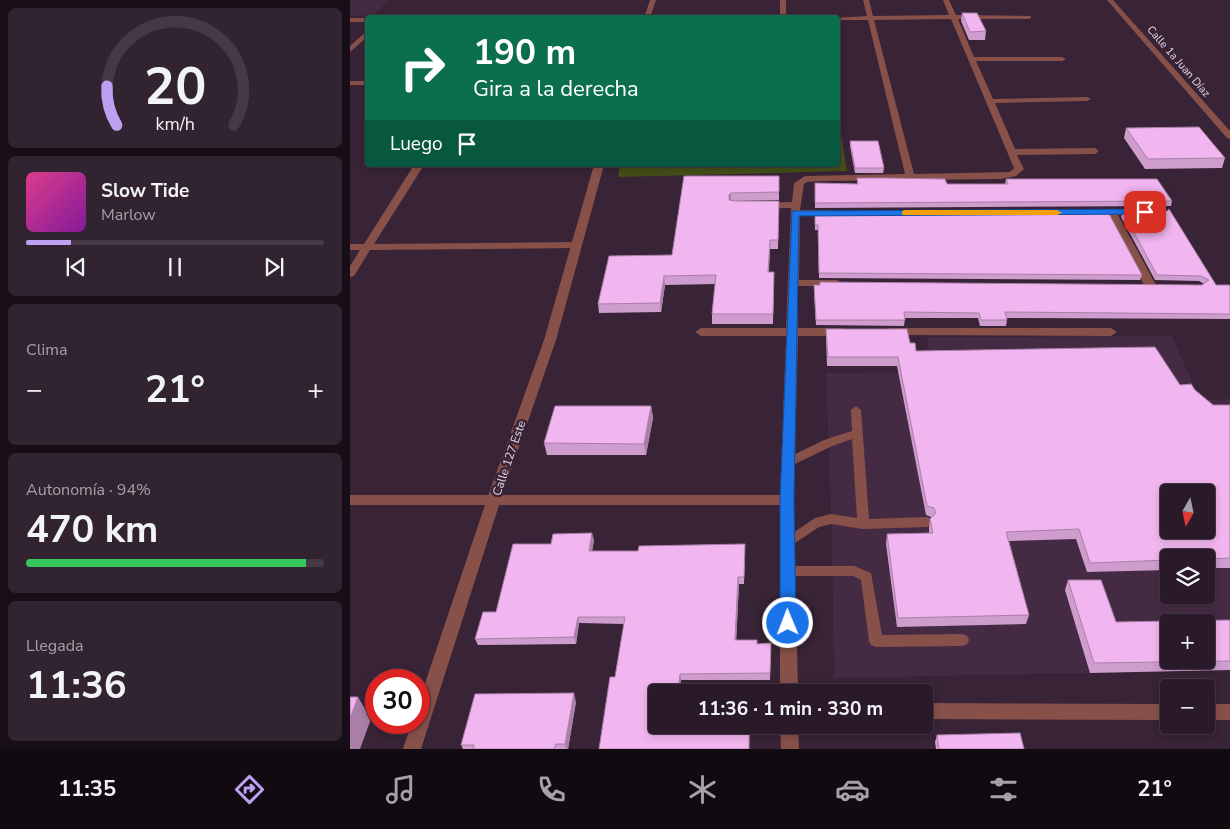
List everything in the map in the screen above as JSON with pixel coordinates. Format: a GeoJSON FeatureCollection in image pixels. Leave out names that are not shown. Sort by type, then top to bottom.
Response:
{"type":"FeatureCollection","features":[{"type":"Feature","properties":{"kind":"street"},"geometry":{"type":"LineString","coordinates":[[648,15],[653,0]]}},
{"type":"Feature","properties":{"kind":"street"},"geometry":{"type":"LineString","coordinates":[[783,0],[783,15]]}},
{"type":"Feature","properties":{"kind":"street"},"geometry":{"type":"LineString","coordinates":[[866,0],[910,176]]}},
{"type":"Feature","properties":{"kind":"street"},"geometry":{"type":"LineString","coordinates":[[789,684],[787,500],[792,283],[795,209],[799,183],[805,179],[1001,176],[1013,174],[1018,169],[946,0]]}},
{"type":"Feature","properties":{"kind":"street","name":"Calle 1a Juan Díaz"},"geometry":{"type":"LineString","coordinates":[[1110,0],[1230,136]]}},
{"type":"Feature","properties":{"kind":"street"},"geometry":{"type":"LineString","coordinates":[[840,18],[1029,17]]}},
{"type":"Feature","properties":{"kind":"street"},"geometry":{"type":"LineString","coordinates":[[350,20],[365,20]]}},
{"type":"Feature","properties":{"kind":"street"},"geometry":{"type":"LineString","coordinates":[[350,50],[365,35]]}},
{"type":"Feature","properties":{"kind":"street"},"geometry":{"type":"LineString","coordinates":[[970,60],[1062,59]]}},
{"type":"Feature","properties":{"kind":"street"},"geometry":{"type":"LineString","coordinates":[[350,83],[365,83]]}},
{"type":"Feature","properties":{"kind":"street"},"geometry":{"type":"LineString","coordinates":[[989,101],[1087,99]]}},
{"type":"Feature","properties":{"kind":"street"},"geometry":{"type":"LineString","coordinates":[[1012,152],[1095,152]]}},
{"type":"Feature","properties":{"kind":"street"},"geometry":{"type":"LineString","coordinates":[[350,274],[419,167]]}},
{"type":"Feature","properties":{"kind":"street","name":"Calle 127 Este"},"geometry":{"type":"LineString","coordinates":[[412,749],[494,499],[550,340],[598,167]]}},
{"type":"Feature","properties":{"kind":"street"},"geometry":{"type":"LineString","coordinates":[[752,205],[844,213]]}},
{"type":"Feature","properties":{"kind":"street"},"geometry":{"type":"LineString","coordinates":[[1111,212],[1150,285]]}},
{"type":"Feature","properties":{"kind":"street"},"geometry":{"type":"LineString","coordinates":[[1081,213],[1153,212]]}},
{"type":"Feature","properties":{"kind":"street"},"geometry":{"type":"LineString","coordinates":[[350,248],[577,245]]}},
{"type":"Feature","properties":{"kind":"street"},"geometry":{"type":"LineString","coordinates":[[792,283],[852,283]]}},
{"type":"Feature","properties":{"kind":"street"},"geometry":{"type":"LineString","coordinates":[[701,332],[852,332]]}},
{"type":"Feature","properties":{"kind":"street"},"geometry":{"type":"LineString","coordinates":[[881,332],[1111,332]]}},
{"type":"Feature","properties":{"kind":"street"},"geometry":{"type":"LineString","coordinates":[[350,500],[787,500]]}},
{"type":"Feature","properties":{"kind":"street"},"geometry":{"type":"LineString","coordinates":[[933,711],[1160,712]]}},
{"type":"Feature","properties":{"kind":"street"},"geometry":{"type":"LineString","coordinates":[[1215,712],[1230,712]]}},
{"type":"Feature","properties":{"kind":"street"},"geometry":{"type":"LineString","coordinates":[[789,734],[790,749]]}},
{"type":"Feature","properties":{"kind":"lane"},"geometry":{"type":"LineString","coordinates":[[856,410],[863,524]]}},
{"type":"Feature","properties":{"kind":"lane"},"geometry":{"type":"LineString","coordinates":[[789,462],[828,443],[857,433]]}},
{"type":"Feature","properties":{"kind":"lane"},"geometry":{"type":"LineString","coordinates":[[788,542],[816,523],[831,519],[863,524],[927,522]]}},
{"type":"Feature","properties":{"kind":"lane"},"geometry":{"type":"LineString","coordinates":[[788,571],[854,571],[867,577],[876,641],[962,640]]}},
{"type":"Feature","properties":{"kind":"shaded area"},"geometry":{"type":"Polygon","coordinates":[[[350,0],[389,0],[374,15],[350,16],[350,0]]]}},
{"type":"Feature","properties":{"kind":"shaded area"},"geometry":{"type":"Polygon","coordinates":[[[1172,336],[1200,400],[1230,399],[1230,670],[834,678],[832,539],[826,373],[932,372],[927,337],[1172,336]]]}},
{"type":"Feature","properties":{"kind":"green space"},"geometry":{"type":"Polygon","coordinates":[[[840,127],[847,171],[618,177],[620,167],[840,167],[840,127]]]}},
{"type":"Feature","properties":{"kind":"building"},"geometry":{"type":"Polygon","coordinates":[[[962,13],[977,13],[986,31],[970,32],[962,13]]]}},
{"type":"Feature","properties":{"kind":"building"},"geometry":{"type":"Polygon","coordinates":[[[1199,127],[1225,158],[1148,159],[1126,128],[1199,127]]]}},
{"type":"Feature","properties":{"kind":"building"},"geometry":{"type":"Polygon","coordinates":[[[850,141],[878,141],[884,168],[855,168],[850,141]]]}},
{"type":"Feature","properties":{"kind":"building"},"geometry":{"type":"Polygon","coordinates":[[[684,176],[779,176],[779,192],[731,193],[729,195],[729,200],[734,201],[779,201],[778,240],[770,240],[768,272],[774,272],[773,314],[712,314],[716,275],[664,276],[660,303],[598,304],[609,256],[672,255],[684,176]]]}},
{"type":"Feature","properties":{"kind":"building"},"geometry":{"type":"Polygon","coordinates":[[[857,178],[945,179],[947,184],[1008,184],[1006,179],[1157,179],[1172,201],[815,203],[815,183],[858,184],[857,178]]]}},
{"type":"Feature","properties":{"kind":"building"},"geometry":{"type":"Polygon","coordinates":[[[1169,209],[1216,285],[1230,286],[1230,314],[1005,312],[1007,320],[981,320],[979,313],[904,312],[905,320],[816,320],[814,285],[820,285],[820,282],[1202,285],[1209,280],[1201,276],[1157,275],[1123,212],[1167,211],[1169,209]]]}},
{"type":"Feature","properties":{"kind":"building"},"geometry":{"type":"Polygon","coordinates":[[[1108,212],[1142,275],[819,273],[818,225],[815,225],[815,213],[1108,212]]]}},
{"type":"Feature","properties":{"kind":"building"},"geometry":{"type":"Polygon","coordinates":[[[826,329],[907,329],[910,343],[915,343],[916,351],[1155,347],[1180,385],[1191,384],[1195,390],[1213,405],[1230,405],[1230,558],[1215,559],[1215,549],[1160,549],[1160,560],[1090,563],[1079,529],[1006,532],[1029,615],[898,618],[887,534],[933,533],[930,519],[936,513],[934,508],[927,506],[898,357],[828,357],[826,329]]]}},
{"type":"Feature","properties":{"kind":"building"},"geometry":{"type":"Polygon","coordinates":[[[555,406],[651,406],[644,444],[544,443],[555,406]]]}},
{"type":"Feature","properties":{"kind":"building"},"geometry":{"type":"Polygon","coordinates":[[[592,533],[589,551],[638,551],[639,546],[745,544],[744,577],[738,577],[735,640],[757,640],[757,644],[771,643],[770,673],[680,674],[679,684],[648,684],[648,734],[749,734],[749,749],[599,749],[610,677],[615,677],[625,617],[578,617],[574,637],[475,639],[483,612],[496,612],[513,544],[551,544],[553,534],[592,533]]]}},
{"type":"Feature","properties":{"kind":"building"},"geometry":{"type":"Polygon","coordinates":[[[1068,580],[1101,580],[1116,622],[1160,621],[1160,662],[1094,663],[1068,580]]]}},
{"type":"Feature","properties":{"kind":"building"},"geometry":{"type":"Polygon","coordinates":[[[1215,620],[1230,620],[1230,661],[1215,661],[1215,620]]]}},
{"type":"Feature","properties":{"kind":"building"},"geometry":{"type":"Polygon","coordinates":[[[574,693],[565,744],[556,744],[554,749],[473,749],[474,745],[461,745],[475,694],[574,693]]]}},
{"type":"Feature","properties":{"kind":"building"},"geometry":{"type":"Polygon","coordinates":[[[350,697],[358,697],[350,719],[350,697]]]}},
{"type":"Feature","properties":{"kind":"building"},"geometry":{"type":"Polygon","coordinates":[[[1020,733],[1024,749],[939,749],[937,735],[1020,733]]]}},
{"type":"Feature","properties":{"kind":"slow traffic"},"geometry":{"type":"LineString","coordinates":[[905,213],[1057,213]]}},
{"type":"Feature","properties":{"kind":"route"},"geometry":{"type":"LineString","coordinates":[[788,623],[787,500],[795,213],[1145,212]]}}]}
